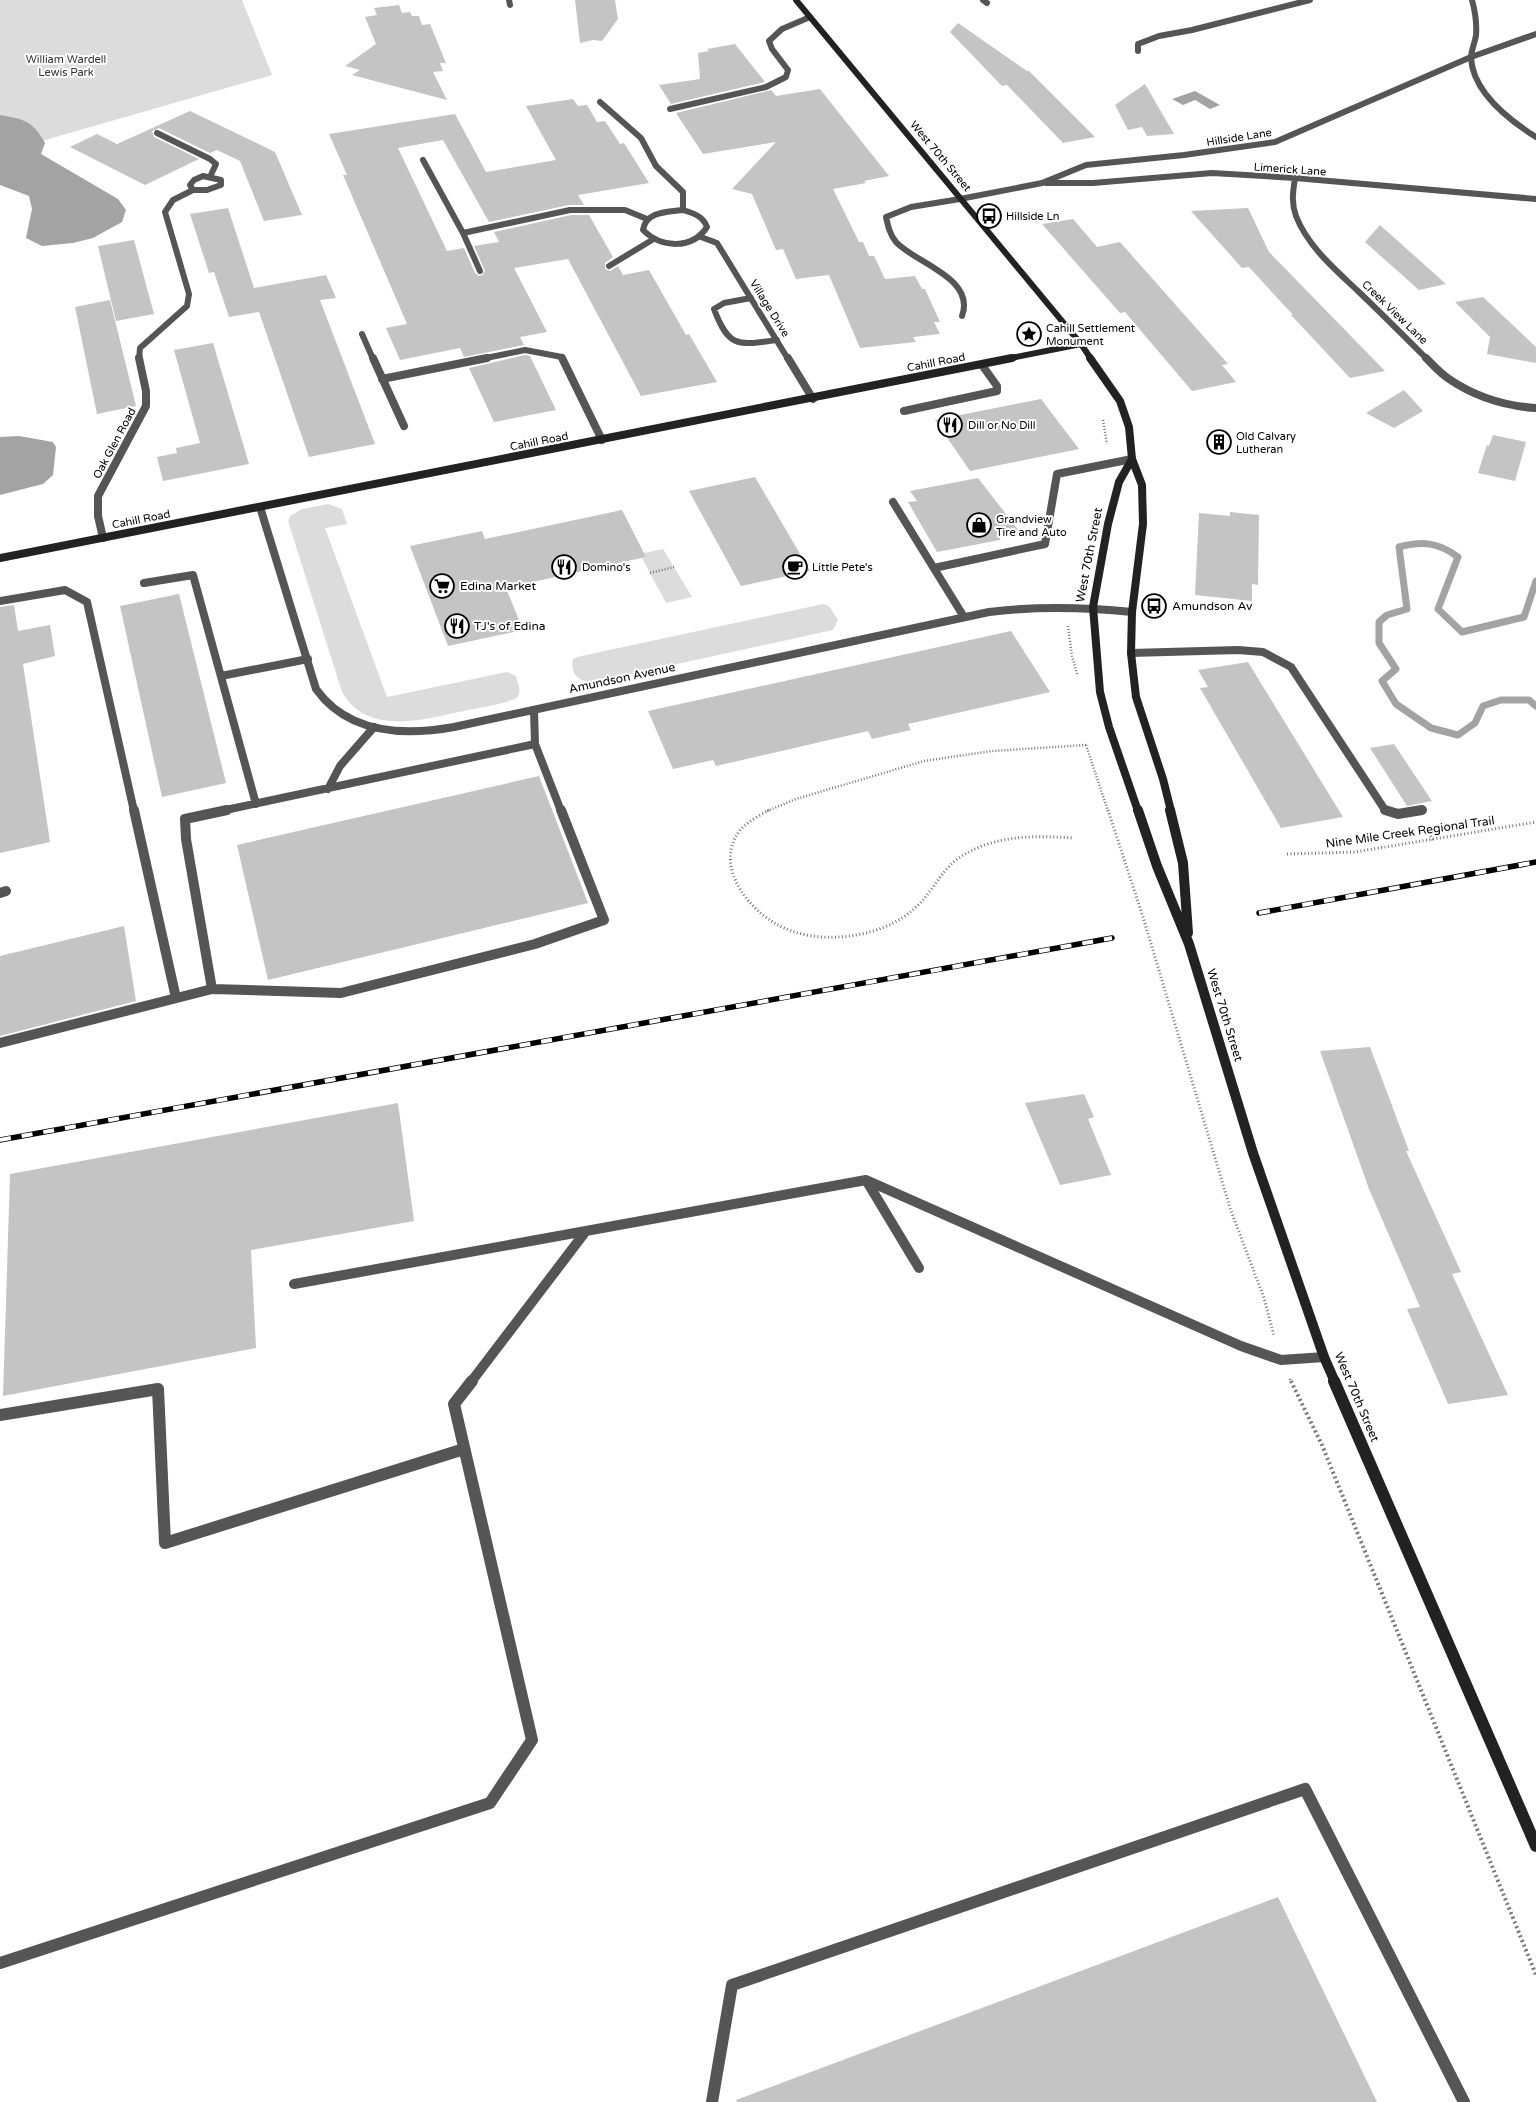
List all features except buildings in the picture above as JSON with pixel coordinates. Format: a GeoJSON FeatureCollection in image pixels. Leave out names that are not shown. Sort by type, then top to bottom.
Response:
{"type":"FeatureCollection","features":[{"type":"Feature","properties":{"kind":"street","name":"West 70th Street"},"geometry":{"type":"LineString","coordinates":[[796,0],[1081,344],[1120,401],[1130,428],[1132,459],[1142,485],[1143,524],[1132,612],[1131,654],[1136,697],[1163,779],[1184,863],[1189,944]]}},
{"type":"Feature","properties":{"kind":"street"},"geometry":{"type":"LineString","coordinates":[[1138,51],[1138,44],[1159,36],[1192,30],[1310,0]]}},
{"type":"Feature","properties":{"kind":"street"},"geometry":{"type":"LineString","coordinates":[[1472,0],[1475,11],[1476,34],[1471,57],[1475,75],[1486,94],[1505,114],[1536,137]]}},
{"type":"Feature","properties":{"kind":"street"},"geometry":{"type":"LineString","coordinates":[[670,109],[766,87],[786,77],[788,70],[772,50],[769,41],[773,34],[785,27],[810,18]]}},
{"type":"Feature","properties":{"kind":"street","name":"Hillside Lane"},"geometry":{"type":"LineString","coordinates":[[962,316],[965,308],[964,300],[956,283],[937,268],[908,254],[901,248],[886,224],[886,217],[904,209],[1042,183],[1086,164],[1184,155],[1275,142],[1471,57],[1536,34]]}},
{"type":"Feature","properties":{"kind":"street"},"geometry":{"type":"LineString","coordinates":[[600,102],[641,138],[656,166],[683,192],[683,210]]}},
{"type":"Feature","properties":{"kind":"street"},"geometry":{"type":"LineString","coordinates":[[156,133],[210,159],[216,164],[210,177]]}},
{"type":"Feature","properties":{"kind":"street"},"geometry":{"type":"LineString","coordinates":[[423,160],[463,233],[480,272]]}},
{"type":"Feature","properties":{"kind":"street","name":"Limerick Lane"},"geometry":{"type":"LineString","coordinates":[[1042,183],[1093,183],[1212,174],[1295,178],[1536,199]]}},
{"type":"Feature","properties":{"kind":"street"},"geometry":{"type":"LineString","coordinates":[[210,177],[221,180],[221,185],[213,190],[202,192],[193,190],[190,185],[194,180],[210,177]]}},
{"type":"Feature","properties":{"kind":"street","name":"Creek View Lane"},"geometry":{"type":"LineString","coordinates":[[1295,178],[1292,198],[1297,219],[1309,240],[1327,262],[1447,378],[1470,391],[1496,401],[1536,408]]}},
{"type":"Feature","properties":{"kind":"street","name":"Oak Glen Road"},"geometry":{"type":"LineString","coordinates":[[103,538],[98,516],[98,496],[146,406],[147,396],[138,357],[140,348],[188,306],[189,294],[166,212],[168,204],[177,196],[193,190]]}},
{"type":"Feature","properties":{"kind":"street"},"geometry":{"type":"LineString","coordinates":[[463,233],[570,210],[625,210],[648,219]]}},
{"type":"Feature","properties":{"kind":"street"},"geometry":{"type":"LineString","coordinates":[[683,210],[702,217],[706,222],[707,227],[701,237],[685,243],[674,244],[652,240],[643,230],[644,224],[648,219],[663,212],[683,210]]}},
{"type":"Feature","properties":{"kind":"street","name":"Village Drive"},"geometry":{"type":"LineString","coordinates":[[701,237],[717,244],[813,399]]}},
{"type":"Feature","properties":{"kind":"street"},"geometry":{"type":"LineString","coordinates":[[609,266],[652,240]]}},
{"type":"Feature","properties":{"kind":"street"},"geometry":{"type":"LineString","coordinates":[[751,298],[724,303],[714,309],[719,322],[731,340],[744,344],[776,340]]}},
{"type":"Feature","properties":{"kind":"street"},"geometry":{"type":"LineString","coordinates":[[362,334],[404,426]]}},
{"type":"Feature","properties":{"kind":"street","name":"Cahill Road"},"geometry":{"type":"LineString","coordinates":[[0,558],[813,399],[1081,344]]}},
{"type":"Feature","properties":{"kind":"street"},"geometry":{"type":"LineString","coordinates":[[382,379],[525,350],[562,358],[602,440]]}},
{"type":"Feature","properties":{"kind":"street"},"geometry":{"type":"LineString","coordinates":[[904,411],[991,394],[997,391],[997,386],[982,365]]}},
{"type":"Feature","properties":{"kind":"street","name":"West 70th Street"},"geometry":{"type":"LineString","coordinates":[[1132,459],[1119,482],[1108,524],[1093,608],[1100,692],[1109,727],[1157,866],[1189,944],[1253,1153],[1324,1357],[1536,1846]]}},
{"type":"Feature","properties":{"kind":"street"},"geometry":{"type":"LineString","coordinates":[[934,568],[1046,544],[1057,474],[1132,459]]}},
{"type":"Feature","properties":{"kind":"street"},"geometry":{"type":"LineString","coordinates":[[893,502],[964,617]]}},
{"type":"Feature","properties":{"kind":"street","name":"Amundson Avenue"},"geometry":{"type":"LineString","coordinates":[[260,507],[308,659],[315,688],[329,707],[354,722],[385,730],[419,732],[454,727],[964,617],[1024,607],[1061,605],[1132,612]]}},
{"type":"Feature","properties":{"kind":"street"},"geometry":{"type":"LineString","coordinates":[[144,583],[193,574],[256,804]]}},
{"type":"Feature","properties":{"kind":"street"},"geometry":{"type":"LineString","coordinates":[[0,601],[65,590],[87,602],[176,998]]}},
{"type":"Feature","properties":{"kind":"street"},"geometry":{"type":"LineString","coordinates":[[1131,654],[1238,650],[1263,652],[1292,667],[1384,810],[1398,814],[1422,810]]}},
{"type":"Feature","properties":{"kind":"street"},"geometry":{"type":"LineString","coordinates":[[221,676],[308,659]]}},
{"type":"Feature","properties":{"kind":"street"},"geometry":{"type":"LineString","coordinates":[[0,1043],[212,989],[341,993],[535,944],[604,920],[535,744],[534,710]]}},
{"type":"Feature","properties":{"kind":"street"},"geometry":{"type":"LineString","coordinates":[[328,789],[340,766],[374,727]]}},
{"type":"Feature","properties":{"kind":"street"},"geometry":{"type":"LineString","coordinates":[[212,989],[186,839],[185,820],[535,744]]}},
{"type":"Feature","properties":{"kind":"street"},"geometry":{"type":"LineString","coordinates":[[294,1284],[866,1180],[1241,1346],[1281,1360],[1324,1357]]}},
{"type":"Feature","properties":{"kind":"street"},"geometry":{"type":"LineString","coordinates":[[866,1180],[919,1268]]}},
{"type":"Feature","properties":{"kind":"street"},"geometry":{"type":"LineString","coordinates":[[0,1963],[490,1803],[532,1740],[454,1404],[586,1231]]}},
{"type":"Feature","properties":{"kind":"street"},"geometry":{"type":"LineString","coordinates":[[0,1415],[158,1389],[166,1543],[464,1448]]}},
{"type":"Feature","properties":{"kind":"street"},"geometry":{"type":"LineString","coordinates":[[712,2102],[732,1985],[1305,1789],[1464,2102]]}},
{"type":"Feature","properties":{"kind":"path"},"geometry":{"type":"LineString","coordinates":[[650,573],[674,567]]}},
{"type":"Feature","properties":{"kind":"path"},"geometry":{"type":"LineString","coordinates":[[1073,838],[1030,836],[1002,840],[987,845],[962,856],[951,865],[913,910],[892,924],[878,930],[835,937],[810,936],[794,932],[758,912],[745,899],[736,883],[731,852],[742,829],[766,810],[791,800],[936,758],[1022,748],[1086,745]]}},
{"type":"Feature","properties":{"kind":"path","name":"Nine Mile Creek Regional Trail"},"geometry":{"type":"LineString","coordinates":[[1287,854],[1355,852],[1536,822]]}},
{"type":"Feature","properties":{"kind":"green space","name":"William Wardell Lewis Park"},"geometry":{"type":"Polygon","coordinates":[[[0,0],[242,0],[272,75],[0,153],[0,0]]]}},
{"type":"Feature","properties":{"kind":"green space"},"geometry":{"type":"Polygon","coordinates":[[[328,504],[342,509],[347,524],[325,528],[387,697],[507,672],[516,676],[519,685],[517,698],[432,718],[398,721],[381,720],[366,715],[353,706],[342,692],[288,521],[290,516],[302,509],[328,504]]]}},
{"type":"Feature","properties":{"kind":"green space"},"geometry":{"type":"Polygon","coordinates":[[[663,549],[692,597],[666,603],[642,558],[646,557],[644,553],[663,549]]]}},
{"type":"Feature","properties":{"kind":"green space"},"geometry":{"type":"Polygon","coordinates":[[[823,604],[829,606],[838,620],[833,630],[595,682],[585,681],[577,677],[573,669],[573,659],[577,657],[823,604]]]}},
{"type":"Feature","properties":{"kind":"shaded area"},"geometry":{"type":"Polygon","coordinates":[[[1195,91],[1220,105],[1210,109],[1195,100],[1183,105],[1172,99],[1195,91]]]}},
{"type":"Feature","properties":{"kind":"shaded area"},"geometry":{"type":"Polygon","coordinates":[[[0,115],[27,122],[36,130],[45,143],[41,154],[118,199],[126,210],[122,222],[93,238],[73,243],[42,246],[26,238],[32,209],[29,196],[0,185],[0,115]]]}},
{"type":"Feature","properties":{"kind":"shaded area"},"geometry":{"type":"Polygon","coordinates":[[[19,436],[53,442],[56,447],[53,475],[43,484],[0,495],[0,437],[19,436]]]}},
{"type":"Feature","properties":{"kind":"waterway"},"geometry":{"type":"LineString","coordinates":[[1536,581],[1524,617],[1462,632],[1438,609],[1458,557],[1444,548],[1430,544],[1399,547],[1407,609],[1387,615],[1379,622],[1379,643],[1396,669],[1382,681],[1396,704],[1431,728],[1458,735],[1475,723],[1483,706],[1501,700],[1529,700],[1536,706]]}},
{"type":"Feature","properties":{"kind":"railway"},"geometry":{"type":"LineString","coordinates":[[1259,913],[1536,862]]}},
{"type":"Feature","properties":{"kind":"railway"},"geometry":{"type":"LineString","coordinates":[[0,1140],[1112,938]]}},
{"type":"Feature","properties":{"kind":"place","name":"Hillside Ln"},"geometry":{"type":"Point","coordinates":[989,216]}},
{"type":"Feature","properties":{"kind":"place","name":"Cahill Settlement Monument"},"geometry":{"type":"Point","coordinates":[1029,334]}},
{"type":"Feature","properties":{"kind":"place","name":"Dill or No Dill"},"geometry":{"type":"Point","coordinates":[950,425]}},
{"type":"Feature","properties":{"kind":"place","name":"Old Calvary Lutheran"},"geometry":{"type":"Point","coordinates":[1219,442]}},
{"type":"Feature","properties":{"kind":"place","name":"Grandview Tire and Auto"},"geometry":{"type":"Point","coordinates":[979,525]}},
{"type":"Feature","properties":{"kind":"place","name":"Domino's"},"geometry":{"type":"Point","coordinates":[564,567]}},
{"type":"Feature","properties":{"kind":"place","name":"Little Pete's"},"geometry":{"type":"Point","coordinates":[795,567]}},
{"type":"Feature","properties":{"kind":"place","name":"Edina Market"},"geometry":{"type":"Point","coordinates":[442,586]}},
{"type":"Feature","properties":{"kind":"place","name":"Amundson Av"},"geometry":{"type":"Point","coordinates":[1154,606]}},
{"type":"Feature","properties":{"kind":"place","name":"TJ's of Edina"},"geometry":{"type":"Point","coordinates":[457,626]}}]}
